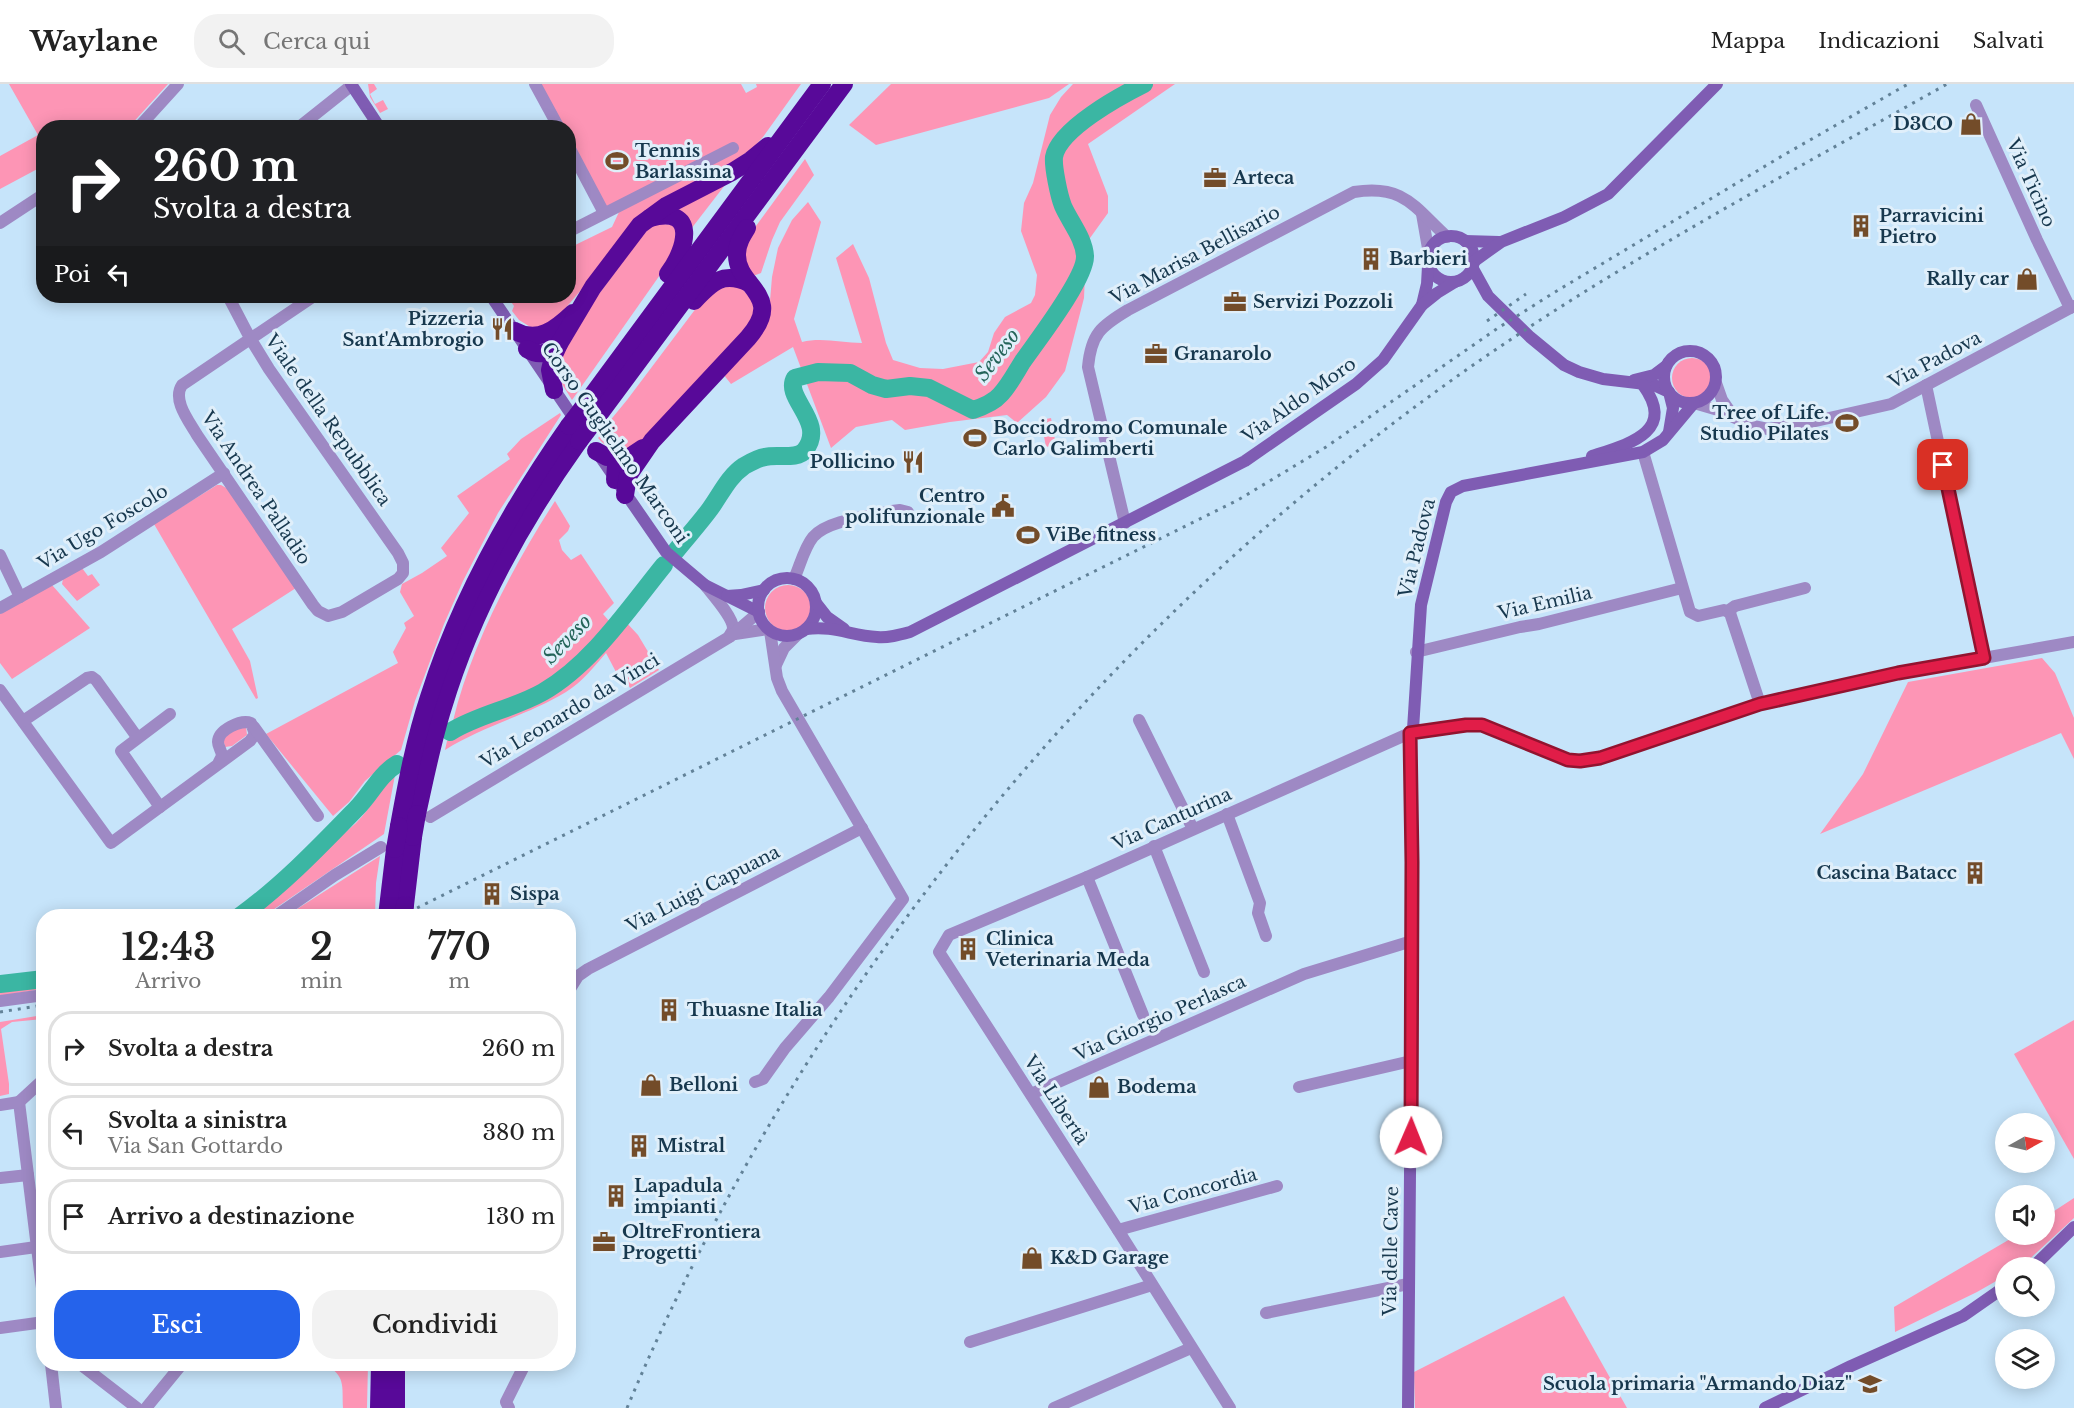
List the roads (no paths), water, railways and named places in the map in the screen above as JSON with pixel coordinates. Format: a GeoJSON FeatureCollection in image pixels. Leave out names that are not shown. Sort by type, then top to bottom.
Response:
{"type":"FeatureCollection","features":[{"type":"Feature","properties":{"kind":"highway"},"geometry":{"type":"LineString","coordinates":[[396,909],[388,848],[399,826],[410,767],[440,664],[482,568],[522,497],[574,434],[638,347],[822,84]]}},
{"type":"Feature","properties":{"kind":"highway"},"geometry":{"type":"LineString","coordinates":[[638,347],[844,84]]}},
{"type":"Feature","properties":{"kind":"highway"},"geometry":{"type":"LineString","coordinates":[[554,390],[550,370],[559,345],[581,306],[610,264],[645,220],[666,206],[751,160],[799,116]]}},
{"type":"Feature","properties":{"kind":"highway"},"geometry":{"type":"LineString","coordinates":[[616,479],[616,466],[630,463],[754,331],[760,318],[761,305],[756,290],[744,276],[737,261],[737,247],[791,154]]}},
{"type":"Feature","properties":{"kind":"highway"},"geometry":{"type":"LineString","coordinates":[[638,347],[655,293],[681,255],[685,238],[682,226],[675,218],[656,216],[645,220]]}},
{"type":"Feature","properties":{"kind":"highway"},"geometry":{"type":"LineString","coordinates":[[638,347],[715,281],[731,277],[749,283]]}},
{"type":"Feature","properties":{"kind":"highway"},"geometry":{"type":"LineString","coordinates":[[559,345],[541,354],[531,353],[534,342],[563,323],[581,306]]}},
{"type":"Feature","properties":{"kind":"highway"},"geometry":{"type":"LineString","coordinates":[[515,331],[529,336],[541,336]]}},
{"type":"Feature","properties":{"kind":"highway"},"geometry":{"type":"LineString","coordinates":[[397,909],[413,837],[424,815],[430,757],[437,727],[463,651],[492,586],[574,434]]}},
{"type":"Feature","properties":{"kind":"highway"},"geometry":{"type":"LineString","coordinates":[[596,452],[630,463]]}},
{"type":"Feature","properties":{"kind":"highway"},"geometry":{"type":"LineString","coordinates":[[379,1408],[380,1371]]}},
{"type":"Feature","properties":{"kind":"highway"},"geometry":{"type":"LineString","coordinates":[[396,1371],[396,1408]]}},
{"type":"Feature","properties":{"kind":"street"},"geometry":{"type":"LineString","coordinates":[[145,120],[178,84]]}},
{"type":"Feature","properties":{"kind":"street"},"geometry":{"type":"LineString","coordinates":[[308,120],[354,84],[375,120]]}},
{"type":"Feature","properties":{"kind":"street"},"geometry":{"type":"LineString","coordinates":[[535,84],[555,120]]}},
{"type":"Feature","properties":{"kind":"street"},"geometry":{"type":"LineString","coordinates":[[1456,281],[1464,278],[1473,265],[1501,242],[1564,217],[1608,194],[1717,84]]}},
{"type":"Feature","properties":{"kind":"street","name":"Via Ticino"},"geometry":{"type":"LineString","coordinates":[[1976,105],[2037,240],[2072,307]]}},
{"type":"Feature","properties":{"kind":"street"},"geometry":{"type":"LineString","coordinates":[[576,228],[734,148]]}},
{"type":"Feature","properties":{"kind":"street"},"geometry":{"type":"LineString","coordinates":[[576,161],[604,213]]}},
{"type":"Feature","properties":{"kind":"street","name":"Via Marisa Bellisario"},"geometry":{"type":"LineString","coordinates":[[1125,523],[1088,367],[1093,343],[1105,324],[1354,192],[1386,190],[1412,203],[1447,237]]}},
{"type":"Feature","properties":{"kind":"street"},"geometry":{"type":"LineString","coordinates":[[0,223],[36,199]]}},
{"type":"Feature","properties":{"kind":"street"},"geometry":{"type":"LineString","coordinates":[[1422,214],[1430,269],[1440,280],[1456,281],[1488,296],[1530,337],[1564,365],[1603,379],[1660,386],[1680,401],[1694,403],[1708,396],[1716,383]]}},
{"type":"Feature","properties":{"kind":"street"},"geometry":{"type":"LineString","coordinates":[[1428,258],[1435,243],[1447,237],[1459,238],[1465,242],[1473,254],[1473,265],[1488,296]]}},
{"type":"Feature","properties":{"kind":"street"},"geometry":{"type":"LineString","coordinates":[[1465,242],[1501,242]]}},
{"type":"Feature","properties":{"kind":"street","name":"Via Aldo Moro"},"geometry":{"type":"LineString","coordinates":[[1422,305],[1427,284],[1428,258]]}},
{"type":"Feature","properties":{"kind":"street","name":"Via Aldo Moro"},"geometry":{"type":"LineString","coordinates":[[802,632],[820,627],[876,637],[891,637],[909,632],[1245,461],[1356,384],[1383,360],[1422,305],[1437,292],[1456,281]]}},
{"type":"Feature","properties":{"kind":"street","name":"Viale della Repubblica"},"geometry":{"type":"LineString","coordinates":[[232,303],[269,369],[403,563],[403,573],[398,579],[342,612],[335,615],[323,614]]}},
{"type":"Feature","properties":{"kind":"street"},"geometry":{"type":"LineString","coordinates":[[250,338],[303,303]]}},
{"type":"Feature","properties":{"kind":"street","name":"Corso Guglielmo Marconi"},"geometry":{"type":"LineString","coordinates":[[496,303],[666,552],[676,563],[705,585],[759,612]]}},
{"type":"Feature","properties":{"kind":"street","name":"Via Padova"},"geometry":{"type":"LineString","coordinates":[[1410,733],[1413,729],[1416,652],[1422,601],[1449,495],[1454,490],[1464,486],[1643,452],[1660,443],[1694,403],[1709,406],[1760,428],[1776,429],[1892,404],[2072,307]]}},
{"type":"Feature","properties":{"kind":"street","name":"Via Andrea Palladio"},"geometry":{"type":"LineString","coordinates":[[250,338],[182,385],[178,396],[197,435],[313,605],[323,614]]}},
{"type":"Feature","properties":{"kind":"street"},"geometry":{"type":"LineString","coordinates":[[1623,380],[1649,376],[1666,366],[1678,354],[1686,351],[1703,354],[1714,366],[1716,383],[1726,406],[1736,418]]}},
{"type":"Feature","properties":{"kind":"street"},"geometry":{"type":"LineString","coordinates":[[1666,366],[1665,384],[1673,408],[1668,434]]}},
{"type":"Feature","properties":{"kind":"street"},"geometry":{"type":"LineString","coordinates":[[1566,467],[1630,442],[1646,433],[1653,422],[1655,410],[1652,399],[1643,384]]}},
{"type":"Feature","properties":{"kind":"street"},"geometry":{"type":"LineString","coordinates":[[1926,385],[1984,658]]}},
{"type":"Feature","properties":{"kind":"street"},"geometry":{"type":"LineString","coordinates":[[1643,452],[1682,588],[1689,610],[1694,615],[1721,610],[1728,611],[1736,606],[1805,588]]}},
{"type":"Feature","properties":{"kind":"street","name":"Via Ugo Foscolo"},"geometry":{"type":"LineString","coordinates":[[0,608],[101,552],[224,473]]}},
{"type":"Feature","properties":{"kind":"street"},"geometry":{"type":"LineString","coordinates":[[794,579],[814,536],[828,526],[892,511],[908,512]]}},
{"type":"Feature","properties":{"kind":"street"},"geometry":{"type":"LineString","coordinates":[[0,555],[20,597]]}},
{"type":"Feature","properties":{"kind":"street"},"geometry":{"type":"LineString","coordinates":[[724,596],[764,590],[777,580],[794,579],[809,588],[816,603],[816,613],[802,632],[784,648],[776,664]]}},
{"type":"Feature","properties":{"kind":"street"},"geometry":{"type":"LineString","coordinates":[[705,585],[732,624],[730,636]]}},
{"type":"Feature","properties":{"kind":"street","name":"Via Emilia"},"geometry":{"type":"LineString","coordinates":[[1416,652],[1682,588]]}},
{"type":"Feature","properties":{"kind":"street"},"geometry":{"type":"LineString","coordinates":[[764,590],[758,604],[762,622],[769,630],[783,636],[802,632]]}},
{"type":"Feature","properties":{"kind":"street","name":"Via Aldo Moro"},"geometry":{"type":"LineString","coordinates":[[816,603],[827,617],[848,631]]}},
{"type":"Feature","properties":{"kind":"street"},"geometry":{"type":"LineString","coordinates":[[1728,611],[1760,704]]}},
{"type":"Feature","properties":{"kind":"street"},"geometry":{"type":"LineString","coordinates":[[730,636],[759,612]]}},
{"type":"Feature","properties":{"kind":"street"},"geometry":{"type":"LineString","coordinates":[[730,636],[769,630]]}},
{"type":"Feature","properties":{"kind":"street"},"geometry":{"type":"LineString","coordinates":[[755,1082],[763,1079],[903,899],[782,690],[777,678],[769,630]]}},
{"type":"Feature","properties":{"kind":"street","name":"Via Leonardo da Vinci"},"geometry":{"type":"LineString","coordinates":[[424,815],[730,636]]}},
{"type":"Feature","properties":{"kind":"street","name":"Via Canturina"},"geometry":{"type":"LineString","coordinates":[[949,935],[1087,877],[1410,733],[1482,725],[1568,760],[1580,761],[1600,758],[1760,704],[1898,673],[2074,642]]}},
{"type":"Feature","properties":{"kind":"street"},"geometry":{"type":"LineString","coordinates":[[23,721],[87,678],[92,677],[137,737]]}},
{"type":"Feature","properties":{"kind":"street"},"geometry":{"type":"LineString","coordinates":[[0,690],[111,843],[253,738],[255,734],[253,726]]}},
{"type":"Feature","properties":{"kind":"street"},"geometry":{"type":"LineString","coordinates":[[160,807],[121,752],[122,748],[170,714]]}},
{"type":"Feature","properties":{"kind":"street"},"geometry":{"type":"LineString","coordinates":[[1139,720],[1193,829]]}},
{"type":"Feature","properties":{"kind":"street"},"geometry":{"type":"LineString","coordinates":[[218,764],[222,756],[218,741],[220,735],[243,721],[251,723],[318,816]]}},
{"type":"Feature","properties":{"kind":"street","name":"Via delle Cave"},"geometry":{"type":"LineString","coordinates":[[1408,1408],[1412,941],[1410,733]]}},
{"type":"Feature","properties":{"kind":"street"},"geometry":{"type":"LineString","coordinates":[[1227,814],[1260,903],[1258,913],[1266,936]]}},
{"type":"Feature","properties":{"kind":"street","name":"Via Luigi Capuana"},"geometry":{"type":"LineString","coordinates":[[576,979],[588,969],[862,828]]}},
{"type":"Feature","properties":{"kind":"street"},"geometry":{"type":"LineString","coordinates":[[1154,846],[1204,972]]}},
{"type":"Feature","properties":{"kind":"street"},"geometry":{"type":"LineString","coordinates":[[286,909],[335,875],[388,848]]}},
{"type":"Feature","properties":{"kind":"street"},"geometry":{"type":"LineString","coordinates":[[1087,877],[1143,1015]]}},
{"type":"Feature","properties":{"kind":"street","name":"Via Libertà"},"geometry":{"type":"LineString","coordinates":[[949,935],[939,952],[1230,1408]]}},
{"type":"Feature","properties":{"kind":"street","name":"Via Giorgio Perlasca"},"geometry":{"type":"LineString","coordinates":[[1031,1094],[1304,975],[1412,941]]}},
{"type":"Feature","properties":{"kind":"street"},"geometry":{"type":"LineString","coordinates":[[0,1001],[36,996]]}},
{"type":"Feature","properties":{"kind":"street"},"geometry":{"type":"LineString","coordinates":[[1299,1087],[1411,1061]]}},
{"type":"Feature","properties":{"kind":"street"},"geometry":{"type":"LineString","coordinates":[[0,1105],[19,1102],[36,1086]]}},
{"type":"Feature","properties":{"kind":"street"},"geometry":{"type":"LineString","coordinates":[[0,1252],[36,1247],[19,1102]]}},
{"type":"Feature","properties":{"kind":"street"},"geometry":{"type":"LineString","coordinates":[[0,1178],[28,1174]]}},
{"type":"Feature","properties":{"kind":"street","name":"Via Concordia"},"geometry":{"type":"LineString","coordinates":[[1118,1230],[1277,1186]]}},
{"type":"Feature","properties":{"kind":"street"},"geometry":{"type":"LineString","coordinates":[[2043,1257],[2074,1227]]}},
{"type":"Feature","properties":{"kind":"street"},"geometry":{"type":"LineString","coordinates":[[1266,1313],[1408,1284]]}},
{"type":"Feature","properties":{"kind":"street"},"geometry":{"type":"LineString","coordinates":[[970,1342],[1152,1285]]}},
{"type":"Feature","properties":{"kind":"street"},"geometry":{"type":"LineString","coordinates":[[1765,1408],[1851,1366],[1963,1316],[1995,1294]]}},
{"type":"Feature","properties":{"kind":"street"},"geometry":{"type":"LineString","coordinates":[[0,1328],[36,1323]]}},
{"type":"Feature","properties":{"kind":"street"},"geometry":{"type":"LineString","coordinates":[[1054,1408],[1191,1348]]}},
{"type":"Feature","properties":{"kind":"street"},"geometry":{"type":"LineString","coordinates":[[52,1371],[56,1408]]}},
{"type":"Feature","properties":{"kind":"street"},"geometry":{"type":"LineString","coordinates":[[89,1371],[137,1408]]}},
{"type":"Feature","properties":{"kind":"street"},"geometry":{"type":"LineString","coordinates":[[146,1408],[176,1371]]}},
{"type":"Feature","properties":{"kind":"street"},"geometry":{"type":"LineString","coordinates":[[509,1408],[506,1402],[522,1371]]}},
{"type":"Feature","properties":{"kind":"waterway","name":"Seveso"},"geometry":{"type":"LineString","coordinates":[[675,552],[706,515],[738,470],[760,458],[797,455],[805,450],[810,440],[811,430],[795,394],[793,386],[795,378],[818,372],[850,373],[872,385],[886,389],[910,386],[929,388],[973,410],[997,398],[1070,294],[1083,266],[1084,249],[1063,206],[1057,182],[1054,157],[1058,146],[1067,135],[1092,114],[1144,84]]}},
{"type":"Feature","properties":{"kind":"waterway","name":"Seveso"},"geometry":{"type":"LineString","coordinates":[[450,732],[532,698],[561,680],[594,651],[664,565]]}},
{"type":"Feature","properties":{"kind":"waterway","name":"Seveso"},"geometry":{"type":"LineString","coordinates":[[249,909],[301,865],[357,808],[385,774],[397,764]]}},
{"type":"Feature","properties":{"kind":"waterway","name":"Seveso"},"geometry":{"type":"LineString","coordinates":[[0,984],[36,980]]}},
{"type":"Feature","properties":{"kind":"railway"},"geometry":{"type":"LineString","coordinates":[[415,909],[1238,500],[1326,447],[1498,328],[1555,292],[1782,156],[1908,84]]}},
{"type":"Feature","properties":{"kind":"railway"},"geometry":{"type":"LineString","coordinates":[[627,1408],[697,1258],[777,1113],[867,973],[966,840],[1074,714],[1190,596],[1314,486],[1445,385],[1505,343],[1566,303],[1691,228],[1947,84]]}},
{"type":"Feature","properties":{"kind":"railway"},"geometry":{"type":"LineString","coordinates":[[1487,321],[1526,294]]}},
{"type":"Feature","properties":{"kind":"railway"},"geometry":{"type":"LineString","coordinates":[[0,1012],[36,1006]]}},
{"type":"Feature","properties":{"kind":"place","name":"D3CO"},"geometry":{"type":"Point","coordinates":[1971,124]}},
{"type":"Feature","properties":{"kind":"place","name":"Tennis Barlassina"},"geometry":{"type":"Point","coordinates":[617,161]}},
{"type":"Feature","properties":{"kind":"place","name":"Arteca"},"geometry":{"type":"Point","coordinates":[1215,178]}},
{"type":"Feature","properties":{"kind":"place","name":"Parravicini Pietro"},"geometry":{"type":"Point","coordinates":[1861,226]}},
{"type":"Feature","properties":{"kind":"place","name":"Barbieri"},"geometry":{"type":"Point","coordinates":[1371,259]}},
{"type":"Feature","properties":{"kind":"place","name":"Rally car"},"geometry":{"type":"Point","coordinates":[2027,279]}},
{"type":"Feature","properties":{"kind":"place","name":"Servizi Pozzoli"},"geometry":{"type":"Point","coordinates":[1235,302]}},
{"type":"Feature","properties":{"kind":"place","name":"Pizzeria Sant'Ambrogio"},"geometry":{"type":"Point","coordinates":[502,329]}},
{"type":"Feature","properties":{"kind":"place","name":"Granarolo"},"geometry":{"type":"Point","coordinates":[1156,354]}},
{"type":"Feature","properties":{"kind":"place","name":"Tree of Life. Studio Pilates"},"geometry":{"type":"Point","coordinates":[1847,423]}},
{"type":"Feature","properties":{"kind":"place","name":"Bocciodromo Comunale Carlo Galimberti"},"geometry":{"type":"Point","coordinates":[975,438]}},
{"type":"Feature","properties":{"kind":"place","name":"Pollicino"},"geometry":{"type":"Point","coordinates":[913,462]}},
{"type":"Feature","properties":{"kind":"place","name":"Centro polifunzionale"},"geometry":{"type":"Point","coordinates":[1003,506]}},
{"type":"Feature","properties":{"kind":"place","name":"ViBe fitness"},"geometry":{"type":"Point","coordinates":[1028,535]}},
{"type":"Feature","properties":{"kind":"place","name":"Cascina Batacc"},"geometry":{"type":"Point","coordinates":[1975,873]}},
{"type":"Feature","properties":{"kind":"place","name":"Sispa"},"geometry":{"type":"Point","coordinates":[492,894]}},
{"type":"Feature","properties":{"kind":"place","name":"Clinica Veterinaria Meda"},"geometry":{"type":"Point","coordinates":[968,949]}},
{"type":"Feature","properties":{"kind":"place","name":"Thuasne Italia"},"geometry":{"type":"Point","coordinates":[669,1010]}},
{"type":"Feature","properties":{"kind":"place","name":"Belloni"},"geometry":{"type":"Point","coordinates":[651,1085]}},
{"type":"Feature","properties":{"kind":"place","name":"Bodema"},"geometry":{"type":"Point","coordinates":[1099,1087]}},
{"type":"Feature","properties":{"kind":"place","name":"Mistral"},"geometry":{"type":"Point","coordinates":[639,1146]}},
{"type":"Feature","properties":{"kind":"place","name":"Lapadula impianti"},"geometry":{"type":"Point","coordinates":[616,1196]}},
{"type":"Feature","properties":{"kind":"place","name":"OltreFrontiera Progetti"},"geometry":{"type":"Point","coordinates":[604,1242]}},
{"type":"Feature","properties":{"kind":"place","name":"K&D Garage"},"geometry":{"type":"Point","coordinates":[1032,1258]}},
{"type":"Feature","properties":{"kind":"place","name":"Scuola primaria \"Armando Diaz\""},"geometry":{"type":"Point","coordinates":[1870,1384]}}]}
